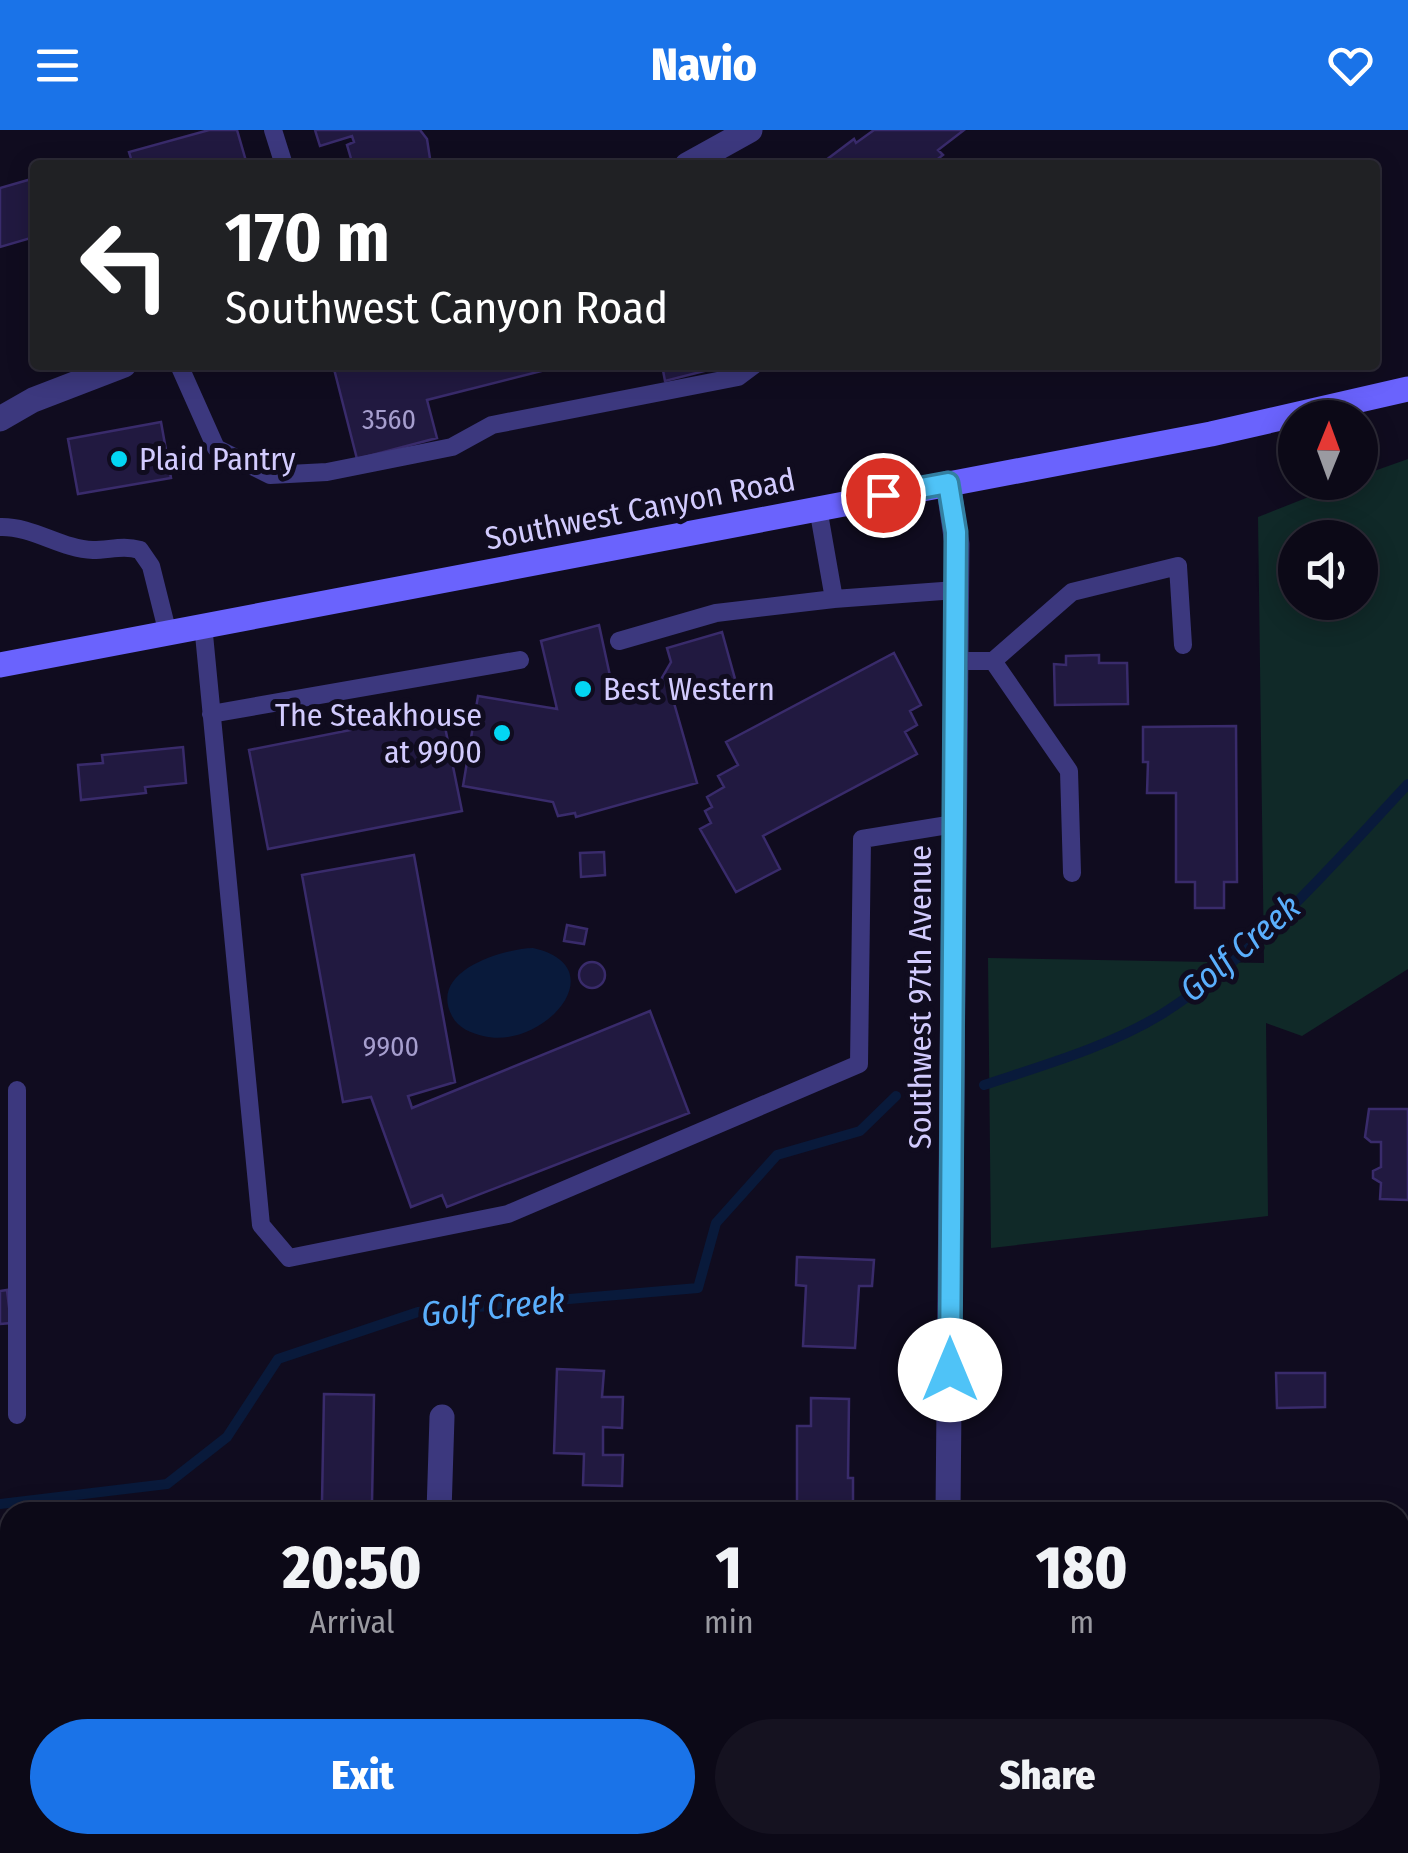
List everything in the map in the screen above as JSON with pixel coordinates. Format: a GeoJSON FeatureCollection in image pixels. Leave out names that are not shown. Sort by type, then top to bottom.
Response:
{"type":"FeatureCollection","features":[{"type":"Feature","properties":{"kind":"main road","name":"Southwest Canyon Road"},"geometry":{"type":"LineString","coordinates":[[0,664],[1211,434],[1408,389]]}},
{"type":"Feature","properties":{"kind":"street"},"geometry":{"type":"LineString","coordinates":[[696,160],[750,130]]}},
{"type":"Feature","properties":{"kind":"street"},"geometry":{"type":"LineString","coordinates":[[0,418],[34,400],[111,370]]}},
{"type":"Feature","properties":{"kind":"street","name":"Southwest 97th Avenue"},"geometry":{"type":"LineString","coordinates":[[948,483],[956,532],[948,1502]]}},
{"type":"Feature","properties":{"kind":"street"},"geometry":{"type":"LineString","coordinates":[[440,1502],[442,1417]]}},
{"type":"Feature","properties":{"kind":"lane"},"geometry":{"type":"LineString","coordinates":[[273,130],[282,160]]}},
{"type":"Feature","properties":{"kind":"lane"},"geometry":{"type":"LineString","coordinates":[[181,370],[216,448],[270,475],[326,472],[452,447],[492,425],[738,377],[747,370]]}},
{"type":"Feature","properties":{"kind":"lane"},"geometry":{"type":"LineString","coordinates":[[818,508],[834,599]]}},
{"type":"Feature","properties":{"kind":"lane"},"geometry":{"type":"LineString","coordinates":[[0,528],[22,528],[92,550],[128,546],[140,550],[150,566],[167,630]]}},
{"type":"Feature","properties":{"kind":"lane"},"geometry":{"type":"LineString","coordinates":[[956,661],[992,661],[1072,592],[1178,566],[1183,645]]}},
{"type":"Feature","properties":{"kind":"lane"},"geometry":{"type":"LineString","coordinates":[[619,640],[716,613],[956,590]]}},
{"type":"Feature","properties":{"kind":"lane"},"geometry":{"type":"LineString","coordinates":[[203,624],[262,1225],[289,1258],[508,1214],[859,1064],[862,839],[954,824]]}},
{"type":"Feature","properties":{"kind":"lane"},"geometry":{"type":"LineString","coordinates":[[212,714],[520,660]]}},
{"type":"Feature","properties":{"kind":"lane"},"geometry":{"type":"LineString","coordinates":[[992,661],[1069,771],[1072,872]]}},
{"type":"Feature","properties":{"kind":"lane"},"geometry":{"type":"LineString","coordinates":[[16,1415],[9,1190],[17,1090]]}},
{"type":"Feature","properties":{"kind":"green space"},"geometry":{"type":"Polygon","coordinates":[[[1408,459],[1408,969],[1302,1036],[1266,1023],[1268,1216],[991,1248],[988,958],[1264,963],[1258,517],[1301,500],[1378,500],[1378,470],[1408,459]]]}},
{"type":"Feature","properties":{"kind":"water"},"geometry":{"type":"Polygon","coordinates":[[[533,948],[557,958],[569,972],[570,988],[562,1005],[528,1031],[506,1037],[478,1035],[458,1024],[447,1000],[459,975],[487,958],[533,948]]]}},
{"type":"Feature","properties":{"kind":"building"},"geometry":{"type":"Polygon","coordinates":[[[209,130],[237,130],[246,160],[131,160],[129,152],[209,130]]]}},
{"type":"Feature","properties":{"kind":"building"},"geometry":{"type":"Polygon","coordinates":[[[315,130],[420,130],[427,139],[430,160],[351,160],[347,145],[354,142],[352,136],[320,146],[315,130]]]}},
{"type":"Feature","properties":{"kind":"building"},"geometry":{"type":"Polygon","coordinates":[[[874,130],[964,130],[938,150],[943,155],[936,160],[826,160],[854,139],[856,143],[874,130]]]}},
{"type":"Feature","properties":{"kind":"building"},"geometry":{"type":"Polygon","coordinates":[[[30,179],[30,238],[0,247],[0,188],[30,179]]]}},
{"type":"Feature","properties":{"kind":"building"},"geometry":{"type":"Polygon","coordinates":[[[334,370],[545,370],[427,400],[437,438],[357,459],[334,370]]]}},
{"type":"Feature","properties":{"kind":"building"},"geometry":{"type":"Polygon","coordinates":[[[663,370],[708,370],[665,381],[663,370]]]}},
{"type":"Feature","properties":{"kind":"building","name":"Plaid Pantry"},"geometry":{"type":"Polygon","coordinates":[[[161,422],[171,478],[78,494],[68,439],[161,422]]]}},
{"type":"Feature","properties":{"kind":"building"},"geometry":{"type":"Polygon","coordinates":[[[599,625],[615,699],[656,688],[671,662],[667,648],[722,632],[735,679],[678,695],[677,688],[672,696],[697,783],[576,817],[575,813],[558,816],[553,802],[463,786],[478,696],[557,709],[541,641],[599,625]]]}},
{"type":"Feature","properties":{"kind":"building"},"geometry":{"type":"Polygon","coordinates":[[[894,653],[921,705],[910,711],[917,725],[905,732],[917,754],[763,836],[780,869],[736,892],[700,829],[711,823],[705,811],[712,807],[707,797],[724,787],[718,776],[738,765],[726,742],[894,653]]]}},
{"type":"Feature","properties":{"kind":"building"},"geometry":{"type":"Polygon","coordinates":[[[1099,655],[1099,663],[1127,663],[1128,704],[1055,705],[1054,664],[1066,665],[1066,656],[1099,655]]]}},
{"type":"Feature","properties":{"kind":"building"},"geometry":{"type":"Polygon","coordinates":[[[442,712],[462,811],[268,849],[249,750],[442,712]]]}},
{"type":"Feature","properties":{"kind":"building"},"geometry":{"type":"Polygon","coordinates":[[[1236,726],[1237,882],[1224,882],[1224,908],[1195,908],[1195,882],[1176,882],[1176,793],[1147,793],[1143,727],[1236,726]]]}},
{"type":"Feature","properties":{"kind":"building"},"geometry":{"type":"Polygon","coordinates":[[[183,747],[186,783],[145,787],[146,793],[81,800],[78,765],[103,763],[102,755],[183,747]]]}},
{"type":"Feature","properties":{"kind":"building"},"geometry":{"type":"Polygon","coordinates":[[[604,852],[605,875],[581,877],[580,853],[604,852]]]}},
{"type":"Feature","properties":{"kind":"building"},"geometry":{"type":"Polygon","coordinates":[[[414,855],[455,1082],[408,1096],[412,1108],[650,1011],[689,1113],[447,1207],[442,1195],[411,1207],[371,1097],[343,1102],[302,875],[414,855]]]}},
{"type":"Feature","properties":{"kind":"building"},"geometry":{"type":"Polygon","coordinates":[[[567,925],[587,929],[584,944],[564,941],[567,925]]]}},
{"type":"Feature","properties":{"kind":"building"},"geometry":{"type":"Polygon","coordinates":[[[592,962],[602,965],[602,985],[592,988],[582,985],[579,975],[582,965],[592,962]]]}},
{"type":"Feature","properties":{"kind":"building"},"geometry":{"type":"Polygon","coordinates":[[[1369,1109],[1408,1109],[1408,1200],[1380,1199],[1381,1183],[1373,1178],[1373,1171],[1381,1167],[1381,1142],[1365,1137],[1369,1109]]]}},
{"type":"Feature","properties":{"kind":"building"},"geometry":{"type":"Polygon","coordinates":[[[797,1257],[874,1260],[872,1286],[859,1286],[855,1348],[803,1346],[806,1286],[796,1285],[797,1257]]]}},
{"type":"Feature","properties":{"kind":"building"},"geometry":{"type":"Polygon","coordinates":[[[7,1290],[11,1323],[0,1324],[0,1291],[7,1290]]]}},
{"type":"Feature","properties":{"kind":"building"},"geometry":{"type":"Polygon","coordinates":[[[557,1369],[604,1371],[602,1397],[623,1397],[622,1428],[603,1427],[603,1455],[623,1455],[622,1486],[583,1485],[584,1454],[554,1453],[557,1369]]]}},
{"type":"Feature","properties":{"kind":"building"},"geometry":{"type":"Polygon","coordinates":[[[1276,1373],[1325,1373],[1325,1407],[1277,1408],[1276,1373]]]}},
{"type":"Feature","properties":{"kind":"building"},"geometry":{"type":"Polygon","coordinates":[[[324,1394],[374,1395],[372,1502],[322,1502],[324,1394]]]}},
{"type":"Feature","properties":{"kind":"building"},"geometry":{"type":"Polygon","coordinates":[[[811,1398],[849,1399],[848,1478],[853,1478],[853,1502],[797,1502],[797,1426],[811,1426],[811,1398]]]}},
{"type":"Feature","properties":{"kind":"waterway","name":"Golf Creek"},"geometry":{"type":"LineString","coordinates":[[984,1085],[1120,1036],[1197,990],[1292,907],[1408,784]]}},
{"type":"Feature","properties":{"kind":"waterway","name":"Golf Creek"},"geometry":{"type":"LineString","coordinates":[[17,1502],[167,1484],[227,1437],[278,1359],[418,1312],[698,1288],[716,1223],[777,1155],[860,1131],[896,1096]]}},
{"type":"Feature","properties":{"kind":"place","name":"Plaid Pantry"},"geometry":{"type":"Point","coordinates":[119,459]}},
{"type":"Feature","properties":{"kind":"place","name":"Best Western"},"geometry":{"type":"Point","coordinates":[583,689]}},
{"type":"Feature","properties":{"kind":"place","name":"The Steakhouse at 9900"},"geometry":{"type":"Point","coordinates":[502,733]}},
{"type":"Feature","properties":{"kind":"route"},"geometry":{"type":"LineString","coordinates":[[883,495],[948,483],[956,532],[950,1370]]}}]}
